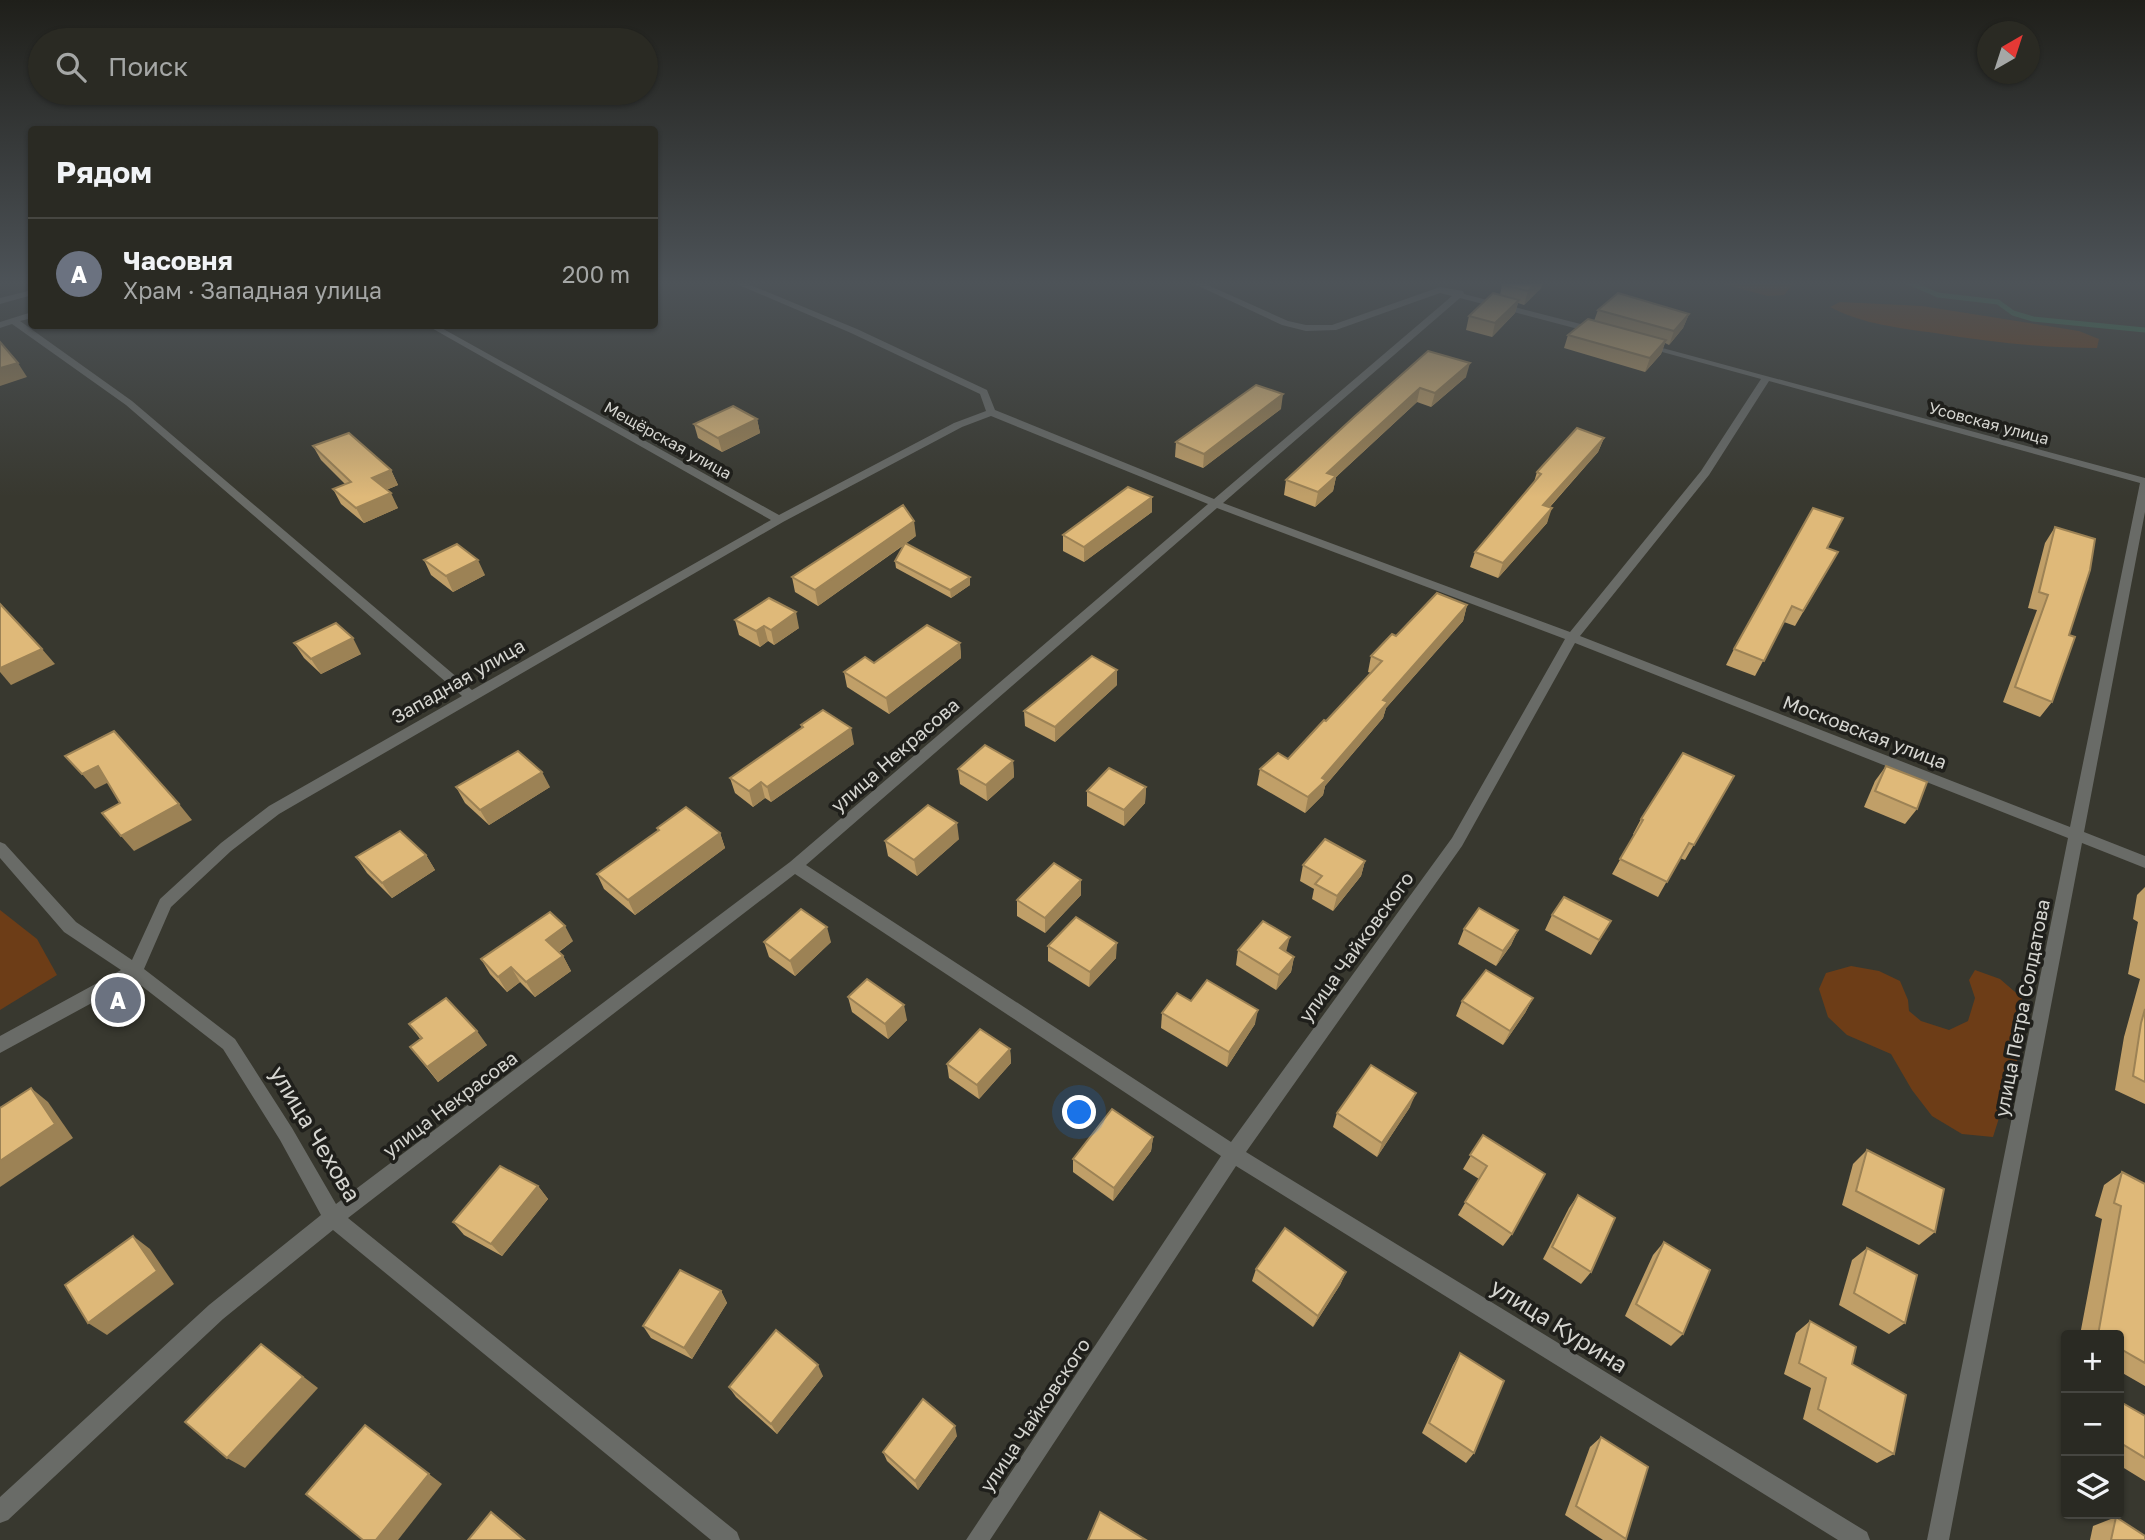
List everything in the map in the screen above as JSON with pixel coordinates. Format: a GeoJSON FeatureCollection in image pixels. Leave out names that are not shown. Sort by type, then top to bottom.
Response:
{"type":"FeatureCollection","features":[{"type":"Feature","properties":{"kind":"street"},"geometry":{"type":"LineString","coordinates":[[60,354],[129,403],[470,696]]}},
{"type":"Feature","properties":{"kind":"street","name":"Мещёрская улица"},"geometry":{"type":"LineString","coordinates":[[482,354],[779,520]]}},
{"type":"Feature","properties":{"kind":"street"},"geometry":{"type":"LineString","coordinates":[[903,354],[984,392],[991,412]]}},
{"type":"Feature","properties":{"kind":"street","name":"улица Некрасова"},"geometry":{"type":"LineString","coordinates":[[0,1512],[216,1312],[333,1218],[795,866],[1390,354]]}},
{"type":"Feature","properties":{"kind":"street","name":"Усовская улица"},"geometry":{"type":"LineString","coordinates":[[1676,354],[2145,482]]}},
{"type":"Feature","properties":{"kind":"street","name":"улица Чайковского"},"geometry":{"type":"LineString","coordinates":[[977,1540],[1233,1154],[1457,842],[1572,637],[1705,473],[1766,379]]}},
{"type":"Feature","properties":{"kind":"street","name":"Московская улица"},"geometry":{"type":"LineString","coordinates":[[991,412],[1216,504],[1572,637],[2145,862]]}},
{"type":"Feature","properties":{"kind":"street","name":"Западная улица"},"geometry":{"type":"LineString","coordinates":[[135,971],[165,903],[226,847],[274,810],[779,520],[958,425],[991,412]]}},
{"type":"Feature","properties":{"kind":"street","name":"улица Петра Солдатова"},"geometry":{"type":"LineString","coordinates":[[1938,1540],[2145,482]]}},
{"type":"Feature","properties":{"kind":"street","name":"улица Чехова"},"geometry":{"type":"LineString","coordinates":[[0,848],[70,927],[135,971],[229,1044],[286,1134],[333,1218],[729,1540]]}},
{"type":"Feature","properties":{"kind":"street","name":"улица Курина"},"geometry":{"type":"LineString","coordinates":[[795,866],[1233,1154],[1859,1540]]}},
{"type":"Feature","properties":{"kind":"street"},"geometry":{"type":"LineString","coordinates":[[0,1045],[135,971]]}},
{"type":"Feature","properties":{"kind":"shaded area"},"geometry":{"type":"Polygon","coordinates":[[[0,910],[37,939],[57,975],[0,1010],[0,910]]]}},
{"type":"Feature","properties":{"kind":"shaded area"},"geometry":{"type":"Polygon","coordinates":[[[1851,966],[1879,971],[1900,981],[1908,1000],[1909,1011],[1921,1021],[1949,1030],[1968,1021],[1975,998],[1969,980],[1975,970],[2000,979],[2022,998],[2027,1029],[1993,1137],[1962,1134],[1932,1116],[1912,1090],[1891,1054],[1847,1035],[1828,1017],[1819,989],[1826,973],[1851,966]]]}},
{"type":"Feature","properties":{"kind":"building"},"geometry":{"type":"Polygon","coordinates":[[[0,354],[10,354],[18,363],[0,368],[0,354]]]}},
{"type":"Feature","properties":{"kind":"building"},"geometry":{"type":"Polygon","coordinates":[[[1425,354],[1438,354],[1470,363],[1435,393],[1420,388],[1327,473],[1336,476],[1318,492],[1286,480],[1425,354]]]}},
{"type":"Feature","properties":{"kind":"building"},"geometry":{"type":"Polygon","coordinates":[[[1635,354],[1654,354],[1650,358],[1635,354]]]}},
{"type":"Feature","properties":{"kind":"building"},"geometry":{"type":"Polygon","coordinates":[[[1256,385],[1283,394],[1204,454],[1176,442],[1256,385]]]}},
{"type":"Feature","properties":{"kind":"building"},"geometry":{"type":"Polygon","coordinates":[[[733,406],[757,419],[718,438],[694,424],[733,406]]]}},
{"type":"Feature","properties":{"kind":"building"},"geometry":{"type":"Polygon","coordinates":[[[1577,428],[1604,438],[1543,505],[1552,508],[1503,563],[1475,552],[1541,474],[1537,472],[1577,428]]]}},
{"type":"Feature","properties":{"kind":"building"},"geometry":{"type":"Polygon","coordinates":[[[349,433],[391,470],[372,478],[391,493],[356,508],[333,489],[351,482],[313,446],[349,433]]]}},
{"type":"Feature","properties":{"kind":"building"},"geometry":{"type":"Polygon","coordinates":[[[1128,487],[1152,497],[1084,547],[1063,535],[1128,487]]]}},
{"type":"Feature","properties":{"kind":"building"},"geometry":{"type":"Polygon","coordinates":[[[903,505],[914,521],[815,590],[792,577],[903,505]]]}},
{"type":"Feature","properties":{"kind":"building"},"geometry":{"type":"Polygon","coordinates":[[[1813,508],[1843,518],[1827,548],[1838,552],[1803,611],[1792,606],[1764,661],[1734,649],[1813,508]]]}},
{"type":"Feature","properties":{"kind":"building"},"geometry":{"type":"Polygon","coordinates":[[[2055,527],[2095,539],[2090,570],[2069,635],[2075,637],[2052,702],[2015,687],[2048,595],[2039,592],[2055,527]]]}},
{"type":"Feature","properties":{"kind":"building"},"geometry":{"type":"Polygon","coordinates":[[[905,543],[970,577],[950,590],[895,561],[905,543]]]}},
{"type":"Feature","properties":{"kind":"building"},"geometry":{"type":"Polygon","coordinates":[[[457,544],[478,560],[446,576],[424,560],[457,544]]]}},
{"type":"Feature","properties":{"kind":"building"},"geometry":{"type":"Polygon","coordinates":[[[1437,593],[1467,605],[1383,700],[1388,702],[1322,778],[1326,780],[1308,797],[1260,769],[1278,753],[1288,759],[1382,661],[1371,656],[1392,634],[1396,636],[1437,593]]]}},
{"type":"Feature","properties":{"kind":"building"},"geometry":{"type":"Polygon","coordinates":[[[769,598],[796,612],[771,630],[764,626],[756,631],[735,620],[769,598]]]}},
{"type":"Feature","properties":{"kind":"building"},"geometry":{"type":"Polygon","coordinates":[[[0,604],[42,649],[0,668],[0,604]]]}},
{"type":"Feature","properties":{"kind":"building"},"geometry":{"type":"Polygon","coordinates":[[[336,623],[353,638],[311,659],[294,643],[336,623]]]}},
{"type":"Feature","properties":{"kind":"building"},"geometry":{"type":"Polygon","coordinates":[[[927,625],[960,643],[886,698],[844,672],[865,657],[874,663],[927,625]]]}},
{"type":"Feature","properties":{"kind":"building"},"geometry":{"type":"Polygon","coordinates":[[[1092,656],[1117,670],[1055,727],[1024,711],[1092,656]]]}},
{"type":"Feature","properties":{"kind":"building"},"geometry":{"type":"Polygon","coordinates":[[[823,710],[851,728],[767,787],[761,782],[749,791],[730,778],[803,727],[801,725],[823,710]]]}},
{"type":"Feature","properties":{"kind":"building"},"geometry":{"type":"Polygon","coordinates":[[[114,731],[179,804],[121,836],[102,813],[120,803],[98,766],[82,774],[65,756],[114,731]]]}},
{"type":"Feature","properties":{"kind":"building"},"geometry":{"type":"Polygon","coordinates":[[[985,745],[1013,761],[986,785],[958,769],[985,745]]]}},
{"type":"Feature","properties":{"kind":"building"},"geometry":{"type":"Polygon","coordinates":[[[518,751],[542,772],[480,810],[456,787],[518,751]]]}},
{"type":"Feature","properties":{"kind":"building"},"geometry":{"type":"Polygon","coordinates":[[[1683,753],[1734,776],[1694,845],[1689,843],[1667,882],[1620,859],[1643,820],[1641,819],[1683,753]]]}},
{"type":"Feature","properties":{"kind":"building"},"geometry":{"type":"Polygon","coordinates":[[[1886,766],[1927,782],[1917,809],[1875,791],[1886,766]]]}},
{"type":"Feature","properties":{"kind":"building"},"geometry":{"type":"Polygon","coordinates":[[[1109,768],[1146,787],[1124,810],[1087,791],[1109,768]]]}},
{"type":"Feature","properties":{"kind":"building"},"geometry":{"type":"Polygon","coordinates":[[[928,805],[957,823],[914,860],[885,841],[928,805]]]}},
{"type":"Feature","properties":{"kind":"building"},"geometry":{"type":"Polygon","coordinates":[[[686,807],[720,833],[628,900],[597,874],[659,830],[657,828],[686,807]]]}},
{"type":"Feature","properties":{"kind":"building"},"geometry":{"type":"Polygon","coordinates":[[[400,831],[426,855],[382,883],[356,857],[400,831]]]}},
{"type":"Feature","properties":{"kind":"building"},"geometry":{"type":"Polygon","coordinates":[[[1325,839],[1365,861],[1337,896],[1315,884],[1322,876],[1303,865],[1325,839]]]}},
{"type":"Feature","properties":{"kind":"building"},"geometry":{"type":"Polygon","coordinates":[[[1054,863],[1081,880],[1045,918],[1017,900],[1054,863]]]}},
{"type":"Feature","properties":{"kind":"building"},"geometry":{"type":"Polygon","coordinates":[[[1564,897],[1611,921],[1599,940],[1552,915],[1564,897]]]}},
{"type":"Feature","properties":{"kind":"building"},"geometry":{"type":"Polygon","coordinates":[[[1479,908],[1518,930],[1503,951],[1464,929],[1479,908]]]}},
{"type":"Feature","properties":{"kind":"building"},"geometry":{"type":"Polygon","coordinates":[[[801,909],[827,927],[790,961],[764,942],[801,909]]]}},
{"type":"Feature","properties":{"kind":"building"},"geometry":{"type":"Polygon","coordinates":[[[550,912],[565,926],[546,940],[563,956],[526,982],[511,967],[498,977],[481,959],[550,912]]]}},
{"type":"Feature","properties":{"kind":"building"},"geometry":{"type":"Polygon","coordinates":[[[1076,917],[1117,943],[1090,972],[1048,946],[1076,917]]]}},
{"type":"Feature","properties":{"kind":"building"},"geometry":{"type":"Polygon","coordinates":[[[1263,921],[1290,937],[1280,948],[1294,957],[1279,975],[1238,950],[1263,921]]]}},
{"type":"Feature","properties":{"kind":"building"},"geometry":{"type":"Polygon","coordinates":[[[1486,970],[1533,998],[1510,1031],[1462,1001],[1486,970]]]}},
{"type":"Feature","properties":{"kind":"building"},"geometry":{"type":"Polygon","coordinates":[[[867,979],[904,1005],[885,1024],[848,997],[867,979]]]}},
{"type":"Feature","properties":{"kind":"building"},"geometry":{"type":"Polygon","coordinates":[[[1207,980],[1258,1010],[1229,1052],[1162,1013],[1177,993],[1191,1001],[1207,980]]]}},
{"type":"Feature","properties":{"kind":"building"},"geometry":{"type":"Polygon","coordinates":[[[446,998],[477,1031],[427,1067],[410,1047],[422,1038],[409,1024],[446,998]]]}},
{"type":"Feature","properties":{"kind":"building"},"geometry":{"type":"Polygon","coordinates":[[[2145,1009],[2145,1082],[2133,1076],[2145,1009]]]}},
{"type":"Feature","properties":{"kind":"building"},"geometry":{"type":"Polygon","coordinates":[[[980,1029],[1010,1049],[977,1085],[947,1064],[980,1029]]]}},
{"type":"Feature","properties":{"kind":"building"},"geometry":{"type":"Polygon","coordinates":[[[1371,1065],[1416,1093],[1382,1143],[1337,1113],[1371,1065]]]}},
{"type":"Feature","properties":{"kind":"building"},"geometry":{"type":"Polygon","coordinates":[[[31,1088],[55,1124],[0,1161],[0,1108],[31,1088]]]}},
{"type":"Feature","properties":{"kind":"building"},"geometry":{"type":"Polygon","coordinates":[[[1112,1109],[1153,1137],[1114,1188],[1073,1159],[1112,1109]]]}},
{"type":"Feature","properties":{"kind":"building"},"geometry":{"type":"Polygon","coordinates":[[[1483,1135],[1545,1174],[1512,1234],[1465,1202],[1487,1166],[1470,1155],[1483,1135]]]}},
{"type":"Feature","properties":{"kind":"building"},"geometry":{"type":"Polygon","coordinates":[[[1867,1150],[1944,1189],[1935,1232],[1856,1191],[1867,1150]]]}},
{"type":"Feature","properties":{"kind":"building"},"geometry":{"type":"Polygon","coordinates":[[[500,1166],[538,1186],[491,1244],[453,1222],[500,1166]]]}},
{"type":"Feature","properties":{"kind":"building"},"geometry":{"type":"Polygon","coordinates":[[[2122,1172],[2145,1184],[2145,1363],[2124,1351],[2124,1330],[2099,1330],[2121,1206],[2114,1203],[2122,1172]]]}},
{"type":"Feature","properties":{"kind":"building"},"geometry":{"type":"Polygon","coordinates":[[[1578,1195],[1615,1218],[1591,1272],[1552,1247],[1578,1195]]]}},
{"type":"Feature","properties":{"kind":"building"},"geometry":{"type":"Polygon","coordinates":[[[1285,1228],[1346,1272],[1318,1316],[1256,1269],[1285,1228]]]}},
{"type":"Feature","properties":{"kind":"building"},"geometry":{"type":"Polygon","coordinates":[[[133,1236],[157,1271],[88,1323],[65,1285],[133,1236]]]}},
{"type":"Feature","properties":{"kind":"building"},"geometry":{"type":"Polygon","coordinates":[[[1664,1242],[1710,1270],[1683,1334],[1636,1304],[1664,1242]]]}},
{"type":"Feature","properties":{"kind":"building"},"geometry":{"type":"Polygon","coordinates":[[[1867,1248],[1917,1275],[1905,1323],[1854,1293],[1867,1248]]]}},
{"type":"Feature","properties":{"kind":"building"},"geometry":{"type":"Polygon","coordinates":[[[680,1270],[721,1291],[684,1348],[643,1326],[680,1270]]]}},
{"type":"Feature","properties":{"kind":"building"},"geometry":{"type":"Polygon","coordinates":[[[1810,1321],[1856,1347],[1852,1364],[1906,1395],[1894,1454],[1818,1409],[1826,1378],[1799,1363],[1810,1321]]]}},
{"type":"Feature","properties":{"kind":"building"},"geometry":{"type":"Polygon","coordinates":[[[776,1330],[818,1365],[771,1424],[729,1387],[776,1330]]]}},
{"type":"Feature","properties":{"kind":"building"},"geometry":{"type":"Polygon","coordinates":[[[261,1344],[303,1377],[227,1458],[185,1422],[261,1344]]]}},
{"type":"Feature","properties":{"kind":"building"},"geometry":{"type":"Polygon","coordinates":[[[1460,1353],[1504,1381],[1474,1453],[1429,1423],[1460,1353]]]}},
{"type":"Feature","properties":{"kind":"building"},"geometry":{"type":"Polygon","coordinates":[[[923,1399],[955,1426],[915,1481],[883,1452],[923,1399]]]}},
{"type":"Feature","properties":{"kind":"building"},"geometry":{"type":"Polygon","coordinates":[[[2124,1404],[2145,1416],[2145,1458],[2124,1445],[2124,1404]]]}},
{"type":"Feature","properties":{"kind":"building"},"geometry":{"type":"Polygon","coordinates":[[[365,1425],[429,1474],[376,1540],[363,1540],[306,1494],[365,1425]]]}},
{"type":"Feature","properties":{"kind":"building"},"geometry":{"type":"Polygon","coordinates":[[[1601,1437],[1648,1467],[1626,1539],[1576,1506],[1601,1437]]]}},
{"type":"Feature","properties":{"kind":"building"},"geometry":{"type":"Polygon","coordinates":[[[491,1512],[524,1540],[468,1540],[491,1512]]]}},
{"type":"Feature","properties":{"kind":"building"},"geometry":{"type":"Polygon","coordinates":[[[1100,1512],[1146,1540],[1088,1540],[1100,1512]]]}},
{"type":"Feature","properties":{"kind":"building"},"geometry":{"type":"Polygon","coordinates":[[[2116,1519],[2145,1536],[2145,1540],[2111,1540],[2116,1519]]]}},
{"type":"Feature","properties":{"kind":"place","name":"Часовня"},"geometry":{"type":"Point","coordinates":[118,1000]}}]}
